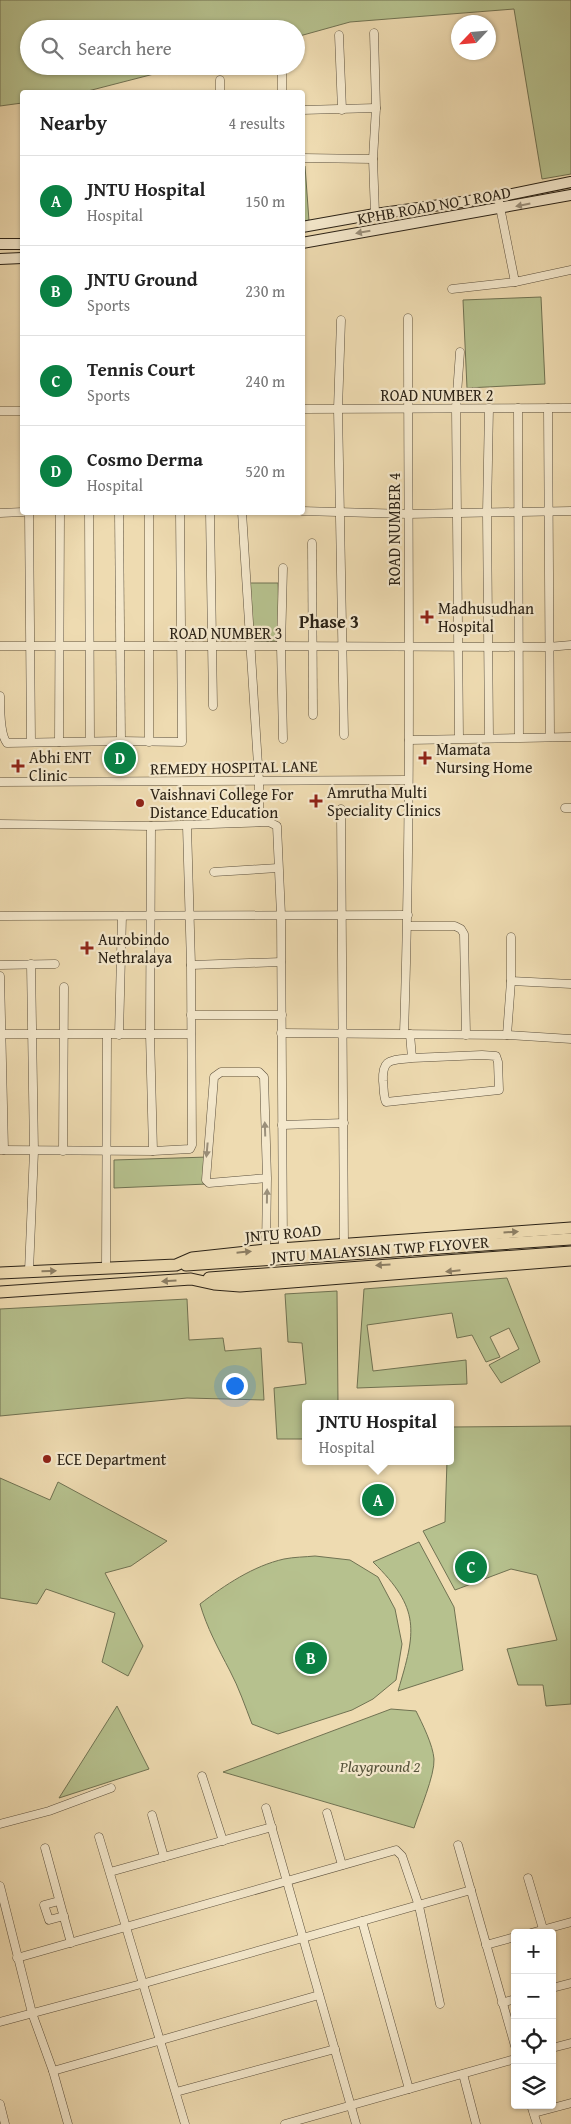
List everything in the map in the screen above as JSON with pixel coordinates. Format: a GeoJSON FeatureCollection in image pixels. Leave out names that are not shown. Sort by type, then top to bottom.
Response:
{"type":"FeatureCollection","features":[{"type":"Feature","properties":{"kind":"main road","name":"KPHB ROAD NO 1 ROAD"},"geometry":{"type":"LineString","coordinates":[[305,226],[374,214],[498,197],[571,182]]}},
{"type":"Feature","properties":{"kind":"main road","name":"KPHB ROAD NO 1 ROAD"},"geometry":{"type":"LineString","coordinates":[[305,242],[571,196]]}},
{"type":"Feature","properties":{"kind":"main road"},"geometry":{"type":"LineString","coordinates":[[0,244],[20,244]]}},
{"type":"Feature","properties":{"kind":"main road"},"geometry":{"type":"LineString","coordinates":[[0,259],[20,258]]}},
{"type":"Feature","properties":{"kind":"main road","name":"JNTU ROAD"},"geometry":{"type":"LineString","coordinates":[[0,1273],[176,1265],[192,1258],[283,1248],[571,1228]]}},
{"type":"Feature","properties":{"kind":"main road","name":"JNTU MALAYSIAN TWP FLYOVER"},"geometry":{"type":"LineString","coordinates":[[176,1265],[207,1265],[571,1239]]}},
{"type":"Feature","properties":{"kind":"main road","name":"JNTU MALAYSIAN TWP FLYOVER"},"geometry":{"type":"LineString","coordinates":[[192,1279],[571,1252]]}},
{"type":"Feature","properties":{"kind":"main road"},"geometry":{"type":"LineString","coordinates":[[0,1292],[192,1279],[214,1284],[240,1286],[571,1260]]}},
{"type":"Feature","properties":{"kind":"street"},"geometry":{"type":"LineString","coordinates":[[374,33],[376,108],[373,159],[374,214]]}},
{"type":"Feature","properties":{"kind":"street"},"geometry":{"type":"LineString","coordinates":[[339,35],[342,110]]}},
{"type":"Feature","properties":{"kind":"street"},"geometry":{"type":"LineString","coordinates":[[282,75],[282,90]]}},
{"type":"Feature","properties":{"kind":"street"},"geometry":{"type":"LineString","coordinates":[[220,80],[220,90]]}},
{"type":"Feature","properties":{"kind":"street"},"geometry":{"type":"LineString","coordinates":[[305,110],[376,108]]}},
{"type":"Feature","properties":{"kind":"street"},"geometry":{"type":"LineString","coordinates":[[305,158],[373,159]]}},
{"type":"Feature","properties":{"kind":"street"},"geometry":{"type":"LineString","coordinates":[[498,197],[515,282]]}},
{"type":"Feature","properties":{"kind":"street"},"geometry":{"type":"LineString","coordinates":[[452,289],[515,282],[571,270]]}},
{"type":"Feature","properties":{"kind":"street","name":"ROAD NUMBER 4"},"geometry":{"type":"LineString","coordinates":[[408,318],[409,740],[407,1033],[412,1058]]}},
{"type":"Feature","properties":{"kind":"street"},"geometry":{"type":"LineString","coordinates":[[341,320],[338,409],[344,735]]}},
{"type":"Feature","properties":{"kind":"street"},"geometry":{"type":"LineString","coordinates":[[459,738],[456,408],[460,352]]}},
{"type":"Feature","properties":{"kind":"street"},"geometry":{"type":"LineString","coordinates":[[489,408],[487,513],[489,738]]}},
{"type":"Feature","properties":{"kind":"street"},"geometry":{"type":"LineString","coordinates":[[518,408],[519,737]]}},
{"type":"Feature","properties":{"kind":"street"},"geometry":{"type":"LineString","coordinates":[[548,408],[550,737]]}},
{"type":"Feature","properties":{"kind":"street","name":"ROAD NUMBER 2"},"geometry":{"type":"LineString","coordinates":[[305,409],[571,408]]}},
{"type":"Feature","properties":{"kind":"street"},"geometry":{"type":"LineString","coordinates":[[0,411],[20,410]]}},
{"type":"Feature","properties":{"kind":"street"},"geometry":{"type":"LineString","coordinates":[[305,511],[408,514],[571,511]]}},
{"type":"Feature","properties":{"kind":"street"},"geometry":{"type":"LineString","coordinates":[[0,513],[20,512]]}},
{"type":"Feature","properties":{"kind":"street"},"geometry":{"type":"LineString","coordinates":[[29,515],[30,742]]}},
{"type":"Feature","properties":{"kind":"street"},"geometry":{"type":"LineString","coordinates":[[59,742],[60,515]]}},
{"type":"Feature","properties":{"kind":"street"},"geometry":{"type":"LineString","coordinates":[[89,515],[88,646],[90,741]]}},
{"type":"Feature","properties":{"kind":"street"},"geometry":{"type":"LineString","coordinates":[[119,515],[121,741]]}},
{"type":"Feature","properties":{"kind":"street"},"geometry":{"type":"LineString","coordinates":[[149,515],[149,742]]}},
{"type":"Feature","properties":{"kind":"street"},"geometry":{"type":"LineString","coordinates":[[0,696],[1,732],[5,743],[90,741],[182,742],[180,515]]}},
{"type":"Feature","properties":{"kind":"street"},"geometry":{"type":"LineString","coordinates":[[210,515],[210,646],[213,706]]}},
{"type":"Feature","properties":{"kind":"street"},"geometry":{"type":"LineString","coordinates":[[242,515],[259,781],[259,822]]}},
{"type":"Feature","properties":{"kind":"street"},"geometry":{"type":"LineString","coordinates":[[312,543],[313,714]]}},
{"type":"Feature","properties":{"kind":"street"},"geometry":{"type":"LineString","coordinates":[[283,568],[281,646],[283,739]]}},
{"type":"Feature","properties":{"kind":"street","name":"ROAD NUMBER 3"},"geometry":{"type":"LineString","coordinates":[[0,646],[548,647],[571,644]]}},
{"type":"Feature","properties":{"kind":"street"},"geometry":{"type":"LineString","coordinates":[[409,740],[571,737]]}},
{"type":"Feature","properties":{"kind":"street","name":"REMEDY HOSPITAL LANE"},"geometry":{"type":"LineString","coordinates":[[0,782],[408,780]]}},
{"type":"Feature","properties":{"kind":"street"},"geometry":{"type":"LineString","coordinates":[[342,809],[344,1244]]}},
{"type":"Feature","properties":{"kind":"street"},"geometry":{"type":"LineString","coordinates":[[0,824],[187,826],[269,822],[277,826],[281,915],[283,1248]]}},
{"type":"Feature","properties":{"kind":"street"},"geometry":{"type":"LineString","coordinates":[[151,826],[150,1034],[153,1150]]}},
{"type":"Feature","properties":{"kind":"street"},"geometry":{"type":"LineString","coordinates":[[0,976],[2,1150],[107,1151],[185,1150],[190,1148],[192,1145],[191,965],[188,916],[187,826]]}},
{"type":"Feature","properties":{"kind":"street"},"geometry":{"type":"LineString","coordinates":[[214,872],[278,868]]}},
{"type":"Feature","properties":{"kind":"street"},"geometry":{"type":"LineString","coordinates":[[0,916],[343,916],[408,914]]}},
{"type":"Feature","properties":{"kind":"street"},"geometry":{"type":"LineString","coordinates":[[119,1035],[122,916]]}},
{"type":"Feature","properties":{"kind":"street"},"geometry":{"type":"LineString","coordinates":[[408,926],[455,926],[461,928],[464,934],[466,1035]]}},
{"type":"Feature","properties":{"kind":"street"},"geometry":{"type":"LineString","coordinates":[[507,1035],[511,981],[511,937]]}},
{"type":"Feature","properties":{"kind":"street"},"geometry":{"type":"LineString","coordinates":[[191,965],[281,962]]}},
{"type":"Feature","properties":{"kind":"street"},"geometry":{"type":"LineString","coordinates":[[29,1271],[34,1151],[31,964]]}},
{"type":"Feature","properties":{"kind":"street"},"geometry":{"type":"LineString","coordinates":[[0,965],[55,964]]}},
{"type":"Feature","properties":{"kind":"street"},"geometry":{"type":"LineString","coordinates":[[511,981],[571,984]]}},
{"type":"Feature","properties":{"kind":"street"},"geometry":{"type":"LineString","coordinates":[[63,1151],[62,1035],[64,988]]}},
{"type":"Feature","properties":{"kind":"street"},"geometry":{"type":"LineString","coordinates":[[191,1015],[282,1015]]}},
{"type":"Feature","properties":{"kind":"street"},"geometry":{"type":"LineString","coordinates":[[281,1033],[507,1035],[571,1039]]}},
{"type":"Feature","properties":{"kind":"street"},"geometry":{"type":"LineString","coordinates":[[0,1034],[191,1034]]}},
{"type":"Feature","properties":{"kind":"street"},"geometry":{"type":"LineString","coordinates":[[106,1269],[107,1035]]}},
{"type":"Feature","properties":{"kind":"street"},"geometry":{"type":"LineString","coordinates":[[496,1056],[499,1090],[386,1102],[384,1064],[389,1061],[412,1058],[496,1056]]}},
{"type":"Feature","properties":{"kind":"street"},"geometry":{"type":"LineString","coordinates":[[266,1250],[267,1178],[264,1077],[260,1072],[221,1072],[214,1078],[206,1180],[209,1183],[267,1178]]}},
{"type":"Feature","properties":{"kind":"street"},"geometry":{"type":"LineString","coordinates":[[282,1125],[344,1123]]}},
{"type":"Feature","properties":{"kind":"street"},"geometry":{"type":"LineString","coordinates":[[202,1776],[223,1841]]}},
{"type":"Feature","properties":{"kind":"street"},"geometry":{"type":"LineString","coordinates":[[0,1824],[49,1811],[111,1788]]}},
{"type":"Feature","properties":{"kind":"street"},"geometry":{"type":"LineString","coordinates":[[266,1808],[356,2124]]}},
{"type":"Feature","properties":{"kind":"street"},"geometry":{"type":"LineString","coordinates":[[327,1813],[342,1865]]}},
{"type":"Feature","properties":{"kind":"street"},"geometry":{"type":"LineString","coordinates":[[152,1815],[164,1857]]}},
{"type":"Feature","properties":{"kind":"street"},"geometry":{"type":"LineString","coordinates":[[110,1872],[272,1827]]}},
{"type":"Feature","properties":{"kind":"street"},"geometry":{"type":"LineString","coordinates":[[100,1837],[145,1983],[185,2124]]}},
{"type":"Feature","properties":{"kind":"street"},"geometry":{"type":"LineString","coordinates":[[458,1845],[511,2033]]}},
{"type":"Feature","properties":{"kind":"street"},"geometry":{"type":"LineString","coordinates":[[45,1848],[71,1943]]}},
{"type":"Feature","properties":{"kind":"street"},"geometry":{"type":"LineString","coordinates":[[17,1958],[396,1850],[402,1856],[419,1906],[440,2004]]}},
{"type":"Feature","properties":{"kind":"street"},"geometry":{"type":"LineString","coordinates":[[528,1878],[543,1929],[571,1922]]}},
{"type":"Feature","properties":{"kind":"street"},"geometry":{"type":"LineString","coordinates":[[0,1886],[32,2013],[54,2071],[68,2124]]}},
{"type":"Feature","properties":{"kind":"street"},"geometry":{"type":"LineString","coordinates":[[0,2022],[145,1983],[471,1890]]}},
{"type":"Feature","properties":{"kind":"street"},"geometry":{"type":"LineString","coordinates":[[59,1901],[44,1905],[49,1920],[64,1916]]}},
{"type":"Feature","properties":{"kind":"street"},"geometry":{"type":"LineString","coordinates":[[362,1921],[409,2089]]}},
{"type":"Feature","properties":{"kind":"street"},"geometry":{"type":"LineString","coordinates":[[486,1945],[511,1938]]}},
{"type":"Feature","properties":{"kind":"street"},"geometry":{"type":"LineString","coordinates":[[556,1987],[571,1983]]}},
{"type":"Feature","properties":{"kind":"street"},"geometry":{"type":"LineString","coordinates":[[54,2071],[319,1995]]}},
{"type":"Feature","properties":{"kind":"street"},"geometry":{"type":"LineString","coordinates":[[502,2003],[511,2000]]}},
{"type":"Feature","properties":{"kind":"street"},"geometry":{"type":"LineString","coordinates":[[556,2047],[571,2043]]}},
{"type":"Feature","properties":{"kind":"street"},"geometry":{"type":"LineString","coordinates":[[176,2092],[336,2049]]}},
{"type":"Feature","properties":{"kind":"street"},"geometry":{"type":"LineString","coordinates":[[285,2124],[298,2122],[511,2060]]}},
{"type":"Feature","properties":{"kind":"street"},"geometry":{"type":"LineString","coordinates":[[463,2074],[476,2124]]}},
{"type":"Feature","properties":{"kind":"street"},"geometry":{"type":"LineString","coordinates":[[556,2105],[571,2102]]}},
{"type":"Feature","properties":{"kind":"street"},"geometry":{"type":"LineString","coordinates":[[0,2104],[6,2124]]}},
{"type":"Feature","properties":{"kind":"street"},"geometry":{"type":"LineString","coordinates":[[532,2109],[537,2124]]}},
{"type":"Feature","properties":{"kind":"green space"},"geometry":{"type":"Polygon","coordinates":[[[0,0],[571,0],[571,174],[542,179],[514,9],[350,22],[305,34],[305,20],[20,20],[20,75],[150,75],[92,90],[20,90],[20,103],[0,106],[0,0]]]}},
{"type":"Feature","properties":{"kind":"green space"},"geometry":{"type":"Polygon","coordinates":[[[305,166],[309,221],[305,222],[305,166]]]}},
{"type":"Feature","properties":{"kind":"green space"},"geometry":{"type":"Polygon","coordinates":[[[541,297],[545,384],[467,388],[463,300],[541,297]]]}},
{"type":"Feature","properties":{"kind":"green space"},"geometry":{"type":"Polygon","coordinates":[[[245,583],[278,583],[280,641],[247,642],[245,583]]]}},
{"type":"Feature","properties":{"kind":"green space"},"geometry":{"type":"Polygon","coordinates":[[[208,1157],[207,1184],[114,1188],[114,1160],[208,1157]]]}},
{"type":"Feature","properties":{"kind":"green space"},"geometry":{"type":"Polygon","coordinates":[[[507,1278],[540,1362],[501,1383],[489,1365],[519,1349],[509,1328],[490,1337],[500,1357],[486,1362],[472,1335],[457,1338],[452,1313],[367,1325],[373,1371],[466,1360],[467,1384],[357,1388],[364,1289],[507,1278]]]}},
{"type":"Feature","properties":{"kind":"green space"},"geometry":{"type":"Polygon","coordinates":[[[337,1291],[338,1400],[302,1400],[302,1439],[277,1439],[274,1388],[306,1384],[302,1343],[288,1342],[285,1294],[337,1291]]]}},
{"type":"Feature","properties":{"kind":"green space"},"geometry":{"type":"Polygon","coordinates":[[[187,1299],[189,1340],[223,1338],[225,1351],[261,1348],[264,1400],[187,1398],[0,1416],[0,1309],[187,1299]]]}},
{"type":"Feature","properties":{"kind":"green space"},"geometry":{"type":"Polygon","coordinates":[[[571,1426],[571,1704],[546,1706],[543,1685],[518,1685],[507,1649],[557,1640],[537,1575],[511,1569],[455,1590],[423,1531],[445,1522],[447,1465],[454,1465],[454,1427],[571,1426]]]}},
{"type":"Feature","properties":{"kind":"green space"},"geometry":{"type":"Polygon","coordinates":[[[0,1478],[50,1500],[58,1482],[167,1541],[131,1566],[105,1573],[143,1646],[128,1676],[102,1662],[115,1613],[46,1589],[37,1604],[0,1598],[0,1478]]]}},
{"type":"Feature","properties":{"kind":"green space"},"geometry":{"type":"Polygon","coordinates":[[[419,1542],[454,1607],[463,1670],[398,1691],[411,1636],[410,1622],[407,1608],[400,1594],[373,1562],[419,1542]]]}},
{"type":"Feature","properties":{"kind":"green space"},"geometry":{"type":"Polygon","coordinates":[[[315,1556],[350,1560],[378,1577],[395,1609],[402,1644],[396,1680],[373,1699],[352,1710],[278,1734],[252,1724],[236,1684],[209,1630],[200,1604],[229,1583],[261,1566],[284,1559],[315,1556]]]}},
{"type":"Feature","properties":{"kind":"green space"},"geometry":{"type":"Polygon","coordinates":[[[117,1706],[149,1769],[59,1798],[117,1706]]]}},
{"type":"Feature","properties":{"kind":"green space","name":"Playground 2"},"geometry":{"type":"Polygon","coordinates":[[[391,1709],[416,1711],[432,1747],[434,1766],[414,1828],[223,1772],[391,1709]]]}},
{"type":"Feature","properties":{"kind":"place","name":"Madhusudhan Hospital"},"geometry":{"type":"Point","coordinates":[427,617]}},
{"type":"Feature","properties":{"kind":"place","name":"Cosmo Derma"},"geometry":{"type":"Point","coordinates":[120,758]}},
{"type":"Feature","properties":{"kind":"place","name":"Mamata Nursing Home"},"geometry":{"type":"Point","coordinates":[425,758]}},
{"type":"Feature","properties":{"kind":"place","name":"Abhi ENT Clinic"},"geometry":{"type":"Point","coordinates":[18,766]}},
{"type":"Feature","properties":{"kind":"place","name":"Amrutha Multi Speciality Clinics"},"geometry":{"type":"Point","coordinates":[316,801]}},
{"type":"Feature","properties":{"kind":"place","name":"Vaishnavi College For Distance Education"},"geometry":{"type":"Point","coordinates":[140,803]}},
{"type":"Feature","properties":{"kind":"place","name":"Aurobindo Nethralaya"},"geometry":{"type":"Point","coordinates":[87,948]}},
{"type":"Feature","properties":{"kind":"place","name":"ECE Department"},"geometry":{"type":"Point","coordinates":[47,1459]}},
{"type":"Feature","properties":{"kind":"place","name":"JNTU Hospital"},"geometry":{"type":"Point","coordinates":[378,1500]}},
{"type":"Feature","properties":{"kind":"place","name":"Tennis Court"},"geometry":{"type":"Point","coordinates":[471,1567]}},
{"type":"Feature","properties":{"kind":"place","name":"JNTU Ground"},"geometry":{"type":"Point","coordinates":[311,1658]}},
{"type":"Feature","properties":{"kind":"district","name":"Phase 3"},"geometry":{"type":"Point","coordinates":[329,621]}}]}
